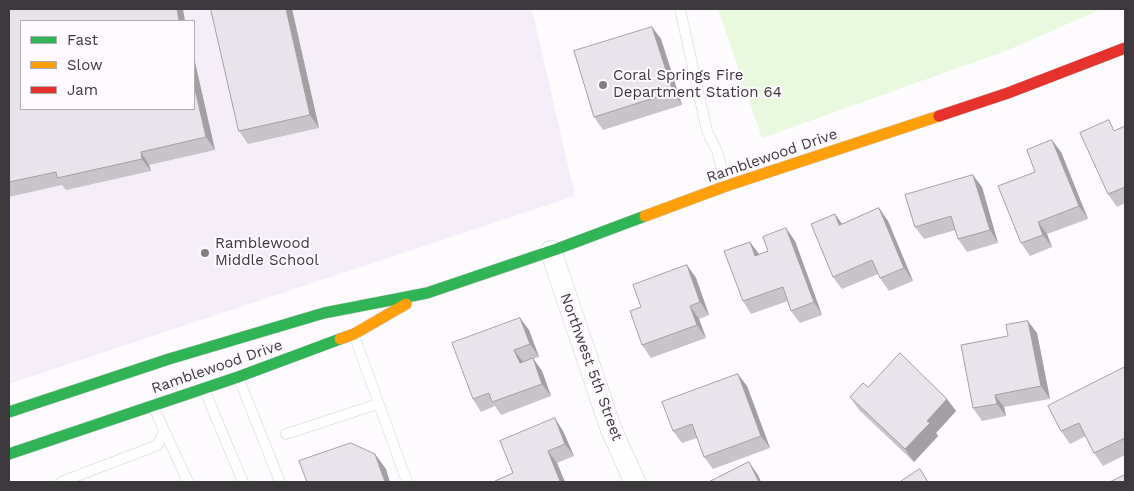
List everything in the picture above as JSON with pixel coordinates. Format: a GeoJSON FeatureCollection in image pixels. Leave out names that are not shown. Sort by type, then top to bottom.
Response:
{"type":"FeatureCollection","features":[{"type":"Feature","properties":{"kind":"street","name":"Ramblewood Drive"},"geometry":{"type":"LineString","coordinates":[[9,412],[169,359],[324,313],[427,293],[551,251],[726,186],[1008,93],[1125,48]]}},
{"type":"Feature","properties":{"kind":"street","name":"Northwest 5th Street"},"geometry":{"type":"LineString","coordinates":[[551,251],[611,429],[635,482]]}},
{"type":"Feature","properties":{"kind":"street","name":"Ramblewood Drive"},"geometry":{"type":"LineString","coordinates":[[9,454],[238,377],[354,334],[427,293]]}},
{"type":"Feature","properties":{"kind":"lane"},"geometry":{"type":"LineString","coordinates":[[680,9],[707,131],[717,151],[726,186]]}},
{"type":"Feature","properties":{"kind":"lane"},"geometry":{"type":"LineString","coordinates":[[354,334],[407,482]]}},
{"type":"Feature","properties":{"kind":"lane"},"geometry":{"type":"LineString","coordinates":[[238,377],[280,482]]}},
{"type":"Feature","properties":{"kind":"lane"},"geometry":{"type":"LineString","coordinates":[[204,388],[243,482]]}},
{"type":"Feature","properties":{"kind":"lane"},"geometry":{"type":"LineString","coordinates":[[286,434],[378,404]]}},
{"type":"Feature","properties":{"kind":"lane"},"geometry":{"type":"LineString","coordinates":[[153,406],[188,482]]}},
{"type":"Feature","properties":{"kind":"lane"},"geometry":{"type":"LineString","coordinates":[[61,482],[158,445],[164,430]]}},
{"type":"Feature","properties":{"kind":"shaded area","name":"Ramblewood Middle School"},"geometry":{"type":"Polygon","coordinates":[[[9,9],[532,9],[575,196],[9,384],[9,9]]]}},
{"type":"Feature","properties":{"kind":"green space"},"geometry":{"type":"Polygon","coordinates":[[[718,9],[1102,9],[1008,50],[762,138],[718,9]]]}},
{"type":"Feature","properties":{"kind":"building"},"geometry":{"type":"Polygon","coordinates":[[[9,9],[177,9],[179,20],[20,20],[20,110],[195,110],[195,89],[206,137],[141,152],[142,159],[57,178],[56,172],[9,182],[9,9]]]}},
{"type":"Feature","properties":{"kind":"building"},"geometry":{"type":"Polygon","coordinates":[[[211,9],[286,9],[310,115],[239,131],[211,9]]]}},
{"type":"Feature","properties":{"kind":"building"},"geometry":{"type":"Polygon","coordinates":[[[652,27],[673,92],[594,117],[574,51],[652,27]]]}},
{"type":"Feature","properties":{"kind":"building"},"geometry":{"type":"Polygon","coordinates":[[[1109,120],[1114,131],[1125,126],[1125,187],[1108,194],[1080,133],[1109,120]]]}},
{"type":"Feature","properties":{"kind":"building"},"geometry":{"type":"Polygon","coordinates":[[[1052,140],[1079,206],[1038,222],[1043,235],[1021,243],[998,186],[1035,172],[1027,150],[1052,140]]]}},
{"type":"Feature","properties":{"kind":"building"},"geometry":{"type":"Polygon","coordinates":[[[973,175],[990,230],[958,239],[951,216],[915,227],[905,195],[973,175]]]}},
{"type":"Feature","properties":{"kind":"building"},"geometry":{"type":"Polygon","coordinates":[[[879,208],[904,268],[880,278],[872,260],[833,277],[811,224],[835,214],[839,225],[879,208]]]}},
{"type":"Feature","properties":{"kind":"building"},"geometry":{"type":"Polygon","coordinates":[[[786,228],[814,302],[791,311],[783,287],[743,301],[724,251],[750,242],[755,256],[768,251],[763,237],[786,228]]]}},
{"type":"Feature","properties":{"kind":"building"},"geometry":{"type":"Polygon","coordinates":[[[687,265],[700,302],[690,306],[697,325],[642,345],[630,311],[641,307],[633,285],[687,265]]]}},
{"type":"Feature","properties":{"kind":"building"},"geometry":{"type":"Polygon","coordinates":[[[520,318],[530,344],[514,350],[520,363],[533,358],[542,384],[492,402],[489,393],[473,399],[452,343],[520,318]]]}},
{"type":"Feature","properties":{"kind":"building"},"geometry":{"type":"Polygon","coordinates":[[[1028,321],[1041,386],[995,395],[997,404],[973,408],[961,345],[1008,336],[1006,325],[1028,321]]]}},
{"type":"Feature","properties":{"kind":"building"},"geometry":{"type":"Polygon","coordinates":[[[900,353],[947,399],[927,421],[930,423],[905,449],[850,397],[863,383],[868,387],[900,353]]]}},
{"type":"Feature","properties":{"kind":"building"},"geometry":{"type":"Polygon","coordinates":[[[1125,367],[1125,438],[1094,453],[1079,423],[1061,431],[1048,406],[1125,367]]]}},
{"type":"Feature","properties":{"kind":"building"},"geometry":{"type":"Polygon","coordinates":[[[738,374],[761,436],[704,457],[692,424],[673,431],[662,402],[738,374]]]}},
{"type":"Feature","properties":{"kind":"building"},"geometry":{"type":"Polygon","coordinates":[[[555,418],[565,444],[548,451],[560,481],[496,482],[513,473],[500,441],[555,418]]]}},
{"type":"Feature","properties":{"kind":"building"},"geometry":{"type":"Polygon","coordinates":[[[351,443],[375,454],[385,482],[307,482],[299,461],[351,443]]]}},
{"type":"Feature","properties":{"kind":"building"},"geometry":{"type":"Polygon","coordinates":[[[749,462],[759,482],[709,482],[749,462]]]}},
{"type":"Feature","properties":{"kind":"building"},"geometry":{"type":"Polygon","coordinates":[[[920,469],[928,482],[900,482],[920,469]]]}},
{"type":"Feature","properties":{"kind":"building"},"geometry":{"type":"Polygon","coordinates":[[[1125,475],[1125,482],[1110,482],[1125,475]]]}},
{"type":"Feature","properties":{"kind":"traffic: fast"},"geometry":{"type":"LineString","coordinates":[[9,412],[169,359],[324,313],[427,293],[557,249],[645,216]]}},
{"type":"Feature","properties":{"kind":"traffic: fast"},"geometry":{"type":"LineString","coordinates":[[9,454],[238,377],[340,339]]}},
{"type":"Feature","properties":{"kind":"traffic: slow"},"geometry":{"type":"LineString","coordinates":[[645,216],[726,186],[939,116]]}},
{"type":"Feature","properties":{"kind":"traffic: slow"},"geometry":{"type":"LineString","coordinates":[[340,339],[354,334],[406,304]]}},
{"type":"Feature","properties":{"kind":"traffic: jam"},"geometry":{"type":"LineString","coordinates":[[939,116],[1008,93],[1125,48]]}},
{"type":"Feature","properties":{"kind":"place","name":"Coral Springs Fire Department Station 64"},"geometry":{"type":"Point","coordinates":[603,85]}},
{"type":"Feature","properties":{"kind":"place","name":"Ramblewood Middle School"},"geometry":{"type":"Point","coordinates":[205,253]}}]}
